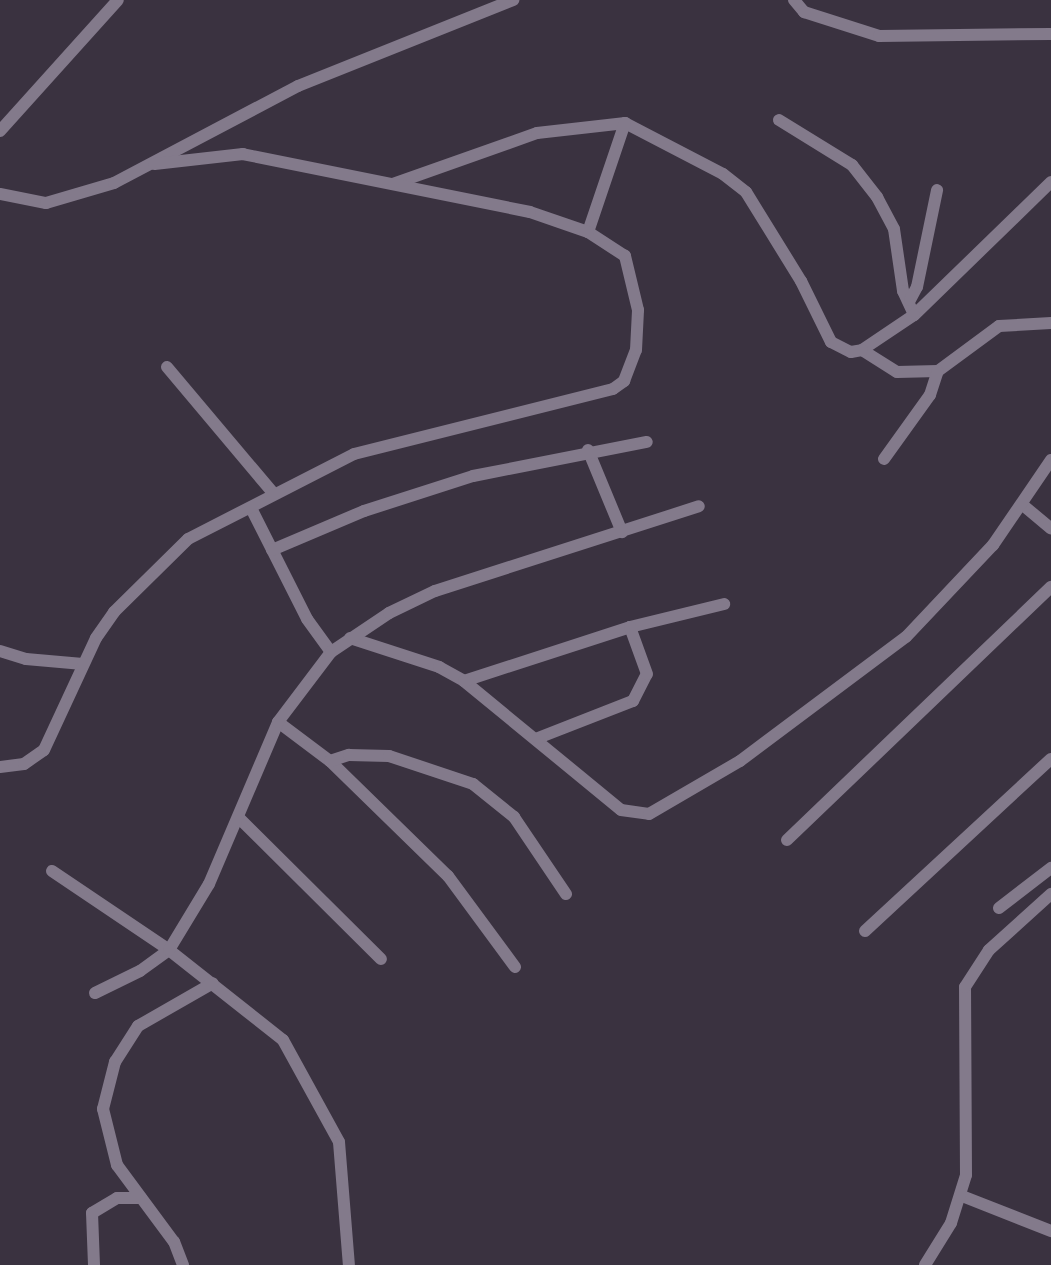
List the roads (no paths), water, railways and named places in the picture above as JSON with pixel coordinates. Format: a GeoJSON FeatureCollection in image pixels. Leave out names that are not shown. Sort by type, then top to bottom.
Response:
{"type":"FeatureCollection","features":[{"type":"Feature","properties":{"kind":"street"},"geometry":{"type":"LineString","coordinates":[[0,131],[118,0]]}},
{"type":"Feature","properties":{"kind":"street"},"geometry":{"type":"LineString","coordinates":[[0,194],[46,203],[79,196],[155,164],[298,86],[513,0]]}},
{"type":"Feature","properties":{"kind":"street"},"geometry":{"type":"LineString","coordinates":[[794,0],[804,12],[879,36],[1051,34]]}},
{"type":"Feature","properties":{"kind":"street"},"geometry":{"type":"LineString","coordinates":[[779,120],[852,165],[877,197],[894,229],[903,291],[910,300],[914,315]]}},
{"type":"Feature","properties":{"kind":"street"},"geometry":{"type":"LineString","coordinates":[[393,184],[537,133],[625,123],[723,174],[746,192],[801,281],[831,342],[851,352],[862,350],[914,315],[1051,182]]}},
{"type":"Feature","properties":{"kind":"street"},"geometry":{"type":"LineString","coordinates":[[588,232],[625,123]]}},
{"type":"Feature","properties":{"kind":"street"},"geometry":{"type":"LineString","coordinates":[[0,767],[24,764],[44,750],[83,664],[114,612],[188,539],[252,510],[274,494],[354,454],[578,399],[624,381],[639,332],[625,256],[611,242],[588,232],[530,212],[243,154],[155,164]]}},
{"type":"Feature","properties":{"kind":"street"},"geometry":{"type":"LineString","coordinates":[[910,300],[917,287],[937,190]]}},
{"type":"Feature","properties":{"kind":"street"},"geometry":{"type":"LineString","coordinates":[[862,350],[897,372],[938,371],[999,326],[1051,323]]}},
{"type":"Feature","properties":{"kind":"street"},"geometry":{"type":"LineString","coordinates":[[167,367],[274,494]]}},
{"type":"Feature","properties":{"kind":"street"},"geometry":{"type":"LineString","coordinates":[[884,459],[930,395],[938,371]]}},
{"type":"Feature","properties":{"kind":"street"},"geometry":{"type":"LineString","coordinates":[[272,550],[316,529],[421,492],[588,450],[647,442]]}},
{"type":"Feature","properties":{"kind":"street"},"geometry":{"type":"LineString","coordinates":[[588,450],[622,532]]}},
{"type":"Feature","properties":{"kind":"street"},"geometry":{"type":"LineString","coordinates":[[350,638],[439,667],[464,681],[538,738],[621,810],[649,814],[740,761],[906,637],[954,590],[1024,506],[1051,460]]}},
{"type":"Feature","properties":{"kind":"street"},"geometry":{"type":"LineString","coordinates":[[95,993],[169,950],[209,884],[278,722],[331,652],[350,638],[435,591],[699,506]]}},
{"type":"Feature","properties":{"kind":"street"},"geometry":{"type":"LineString","coordinates":[[1024,506],[1051,529]]}},
{"type":"Feature","properties":{"kind":"street"},"geometry":{"type":"LineString","coordinates":[[252,510],[307,619],[331,652]]}},
{"type":"Feature","properties":{"kind":"street"},"geometry":{"type":"LineString","coordinates":[[787,840],[1051,587]]}},
{"type":"Feature","properties":{"kind":"street"},"geometry":{"type":"LineString","coordinates":[[464,681],[630,627],[724,604]]}},
{"type":"Feature","properties":{"kind":"street"},"geometry":{"type":"LineString","coordinates":[[538,738],[633,701],[647,674],[630,627]]}},
{"type":"Feature","properties":{"kind":"street"},"geometry":{"type":"LineString","coordinates":[[0,651],[26,659],[83,664]]}},
{"type":"Feature","properties":{"kind":"street"},"geometry":{"type":"LineString","coordinates":[[278,722],[330,761],[448,876],[515,967]]}},
{"type":"Feature","properties":{"kind":"street"},"geometry":{"type":"LineString","coordinates":[[330,761],[349,755],[389,756],[473,784],[514,817],[566,894]]}},
{"type":"Feature","properties":{"kind":"street"},"geometry":{"type":"LineString","coordinates":[[865,931],[1051,759]]}},
{"type":"Feature","properties":{"kind":"street"},"geometry":{"type":"LineString","coordinates":[[239,818],[381,959]]}},
{"type":"Feature","properties":{"kind":"street"},"geometry":{"type":"LineString","coordinates":[[999,908],[1051,868]]}},
{"type":"Feature","properties":{"kind":"street"},"geometry":{"type":"LineString","coordinates":[[52,871],[169,950],[283,1040],[334,1129],[349,1212],[349,1265]]}},
{"type":"Feature","properties":{"kind":"street"},"geometry":{"type":"LineString","coordinates":[[925,1265],[962,1196],[967,1142],[965,987],[989,950],[1051,894]]}},
{"type":"Feature","properties":{"kind":"street"},"geometry":{"type":"LineString","coordinates":[[183,1265],[174,1242],[109,1148],[106,1086],[138,1026],[213,983]]}},
{"type":"Feature","properties":{"kind":"street"},"geometry":{"type":"LineString","coordinates":[[962,1196],[1051,1231]]}},
{"type":"Feature","properties":{"kind":"street"},"geometry":{"type":"LineString","coordinates":[[94,1265],[92,1213],[117,1198],[141,1198]]}}]}
